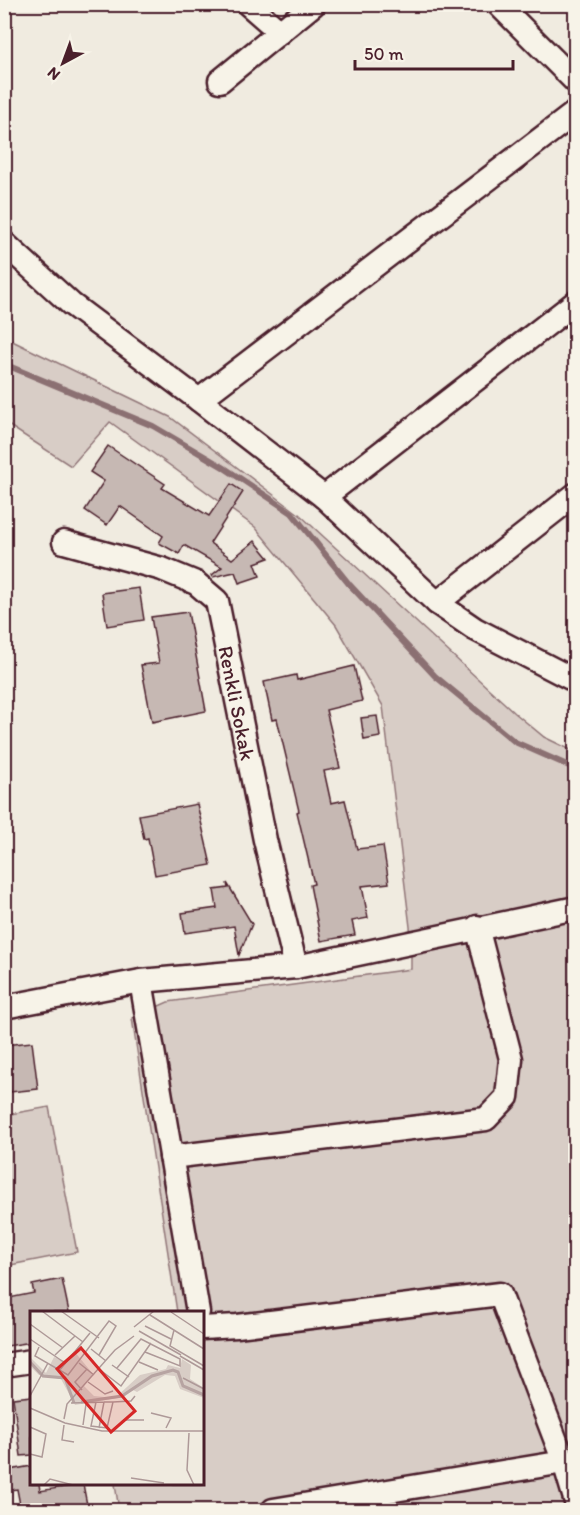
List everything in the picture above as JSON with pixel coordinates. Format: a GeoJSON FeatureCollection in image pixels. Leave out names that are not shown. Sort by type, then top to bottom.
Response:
{"type":"FeatureCollection","features":[{"type":"Feature","properties":{"kind":"street"},"geometry":{"type":"LineString","coordinates":[[248,4],[280,32]]}},
{"type":"Feature","properties":{"kind":"street"},"geometry":{"type":"LineString","coordinates":[[220,81],[314,4]]}},
{"type":"Feature","properties":{"kind":"street"},"geometry":{"type":"LineString","coordinates":[[498,4],[576,82]]}},
{"type":"Feature","properties":{"kind":"street"},"geometry":{"type":"LineString","coordinates":[[199,400],[576,112]]}},
{"type":"Feature","properties":{"kind":"street"},"geometry":{"type":"LineString","coordinates":[[4,243],[71,303],[324,497],[437,603],[476,629],[576,681]]}},
{"type":"Feature","properties":{"kind":"street"},"geometry":{"type":"LineString","coordinates":[[324,497],[576,302]]}},
{"type":"Feature","properties":{"kind":"street"},"geometry":{"type":"LineString","coordinates":[[437,603],[576,494]]}},
{"type":"Feature","properties":{"kind":"street","name":"Renkli Sokak"},"geometry":{"type":"LineString","coordinates":[[64,542],[162,569],[196,583],[217,601],[265,840],[296,967]]}},
{"type":"Feature","properties":{"kind":"street"},"geometry":{"type":"LineString","coordinates":[[4,1007],[141,981],[296,967],[477,927],[576,908]]}},
{"type":"Feature","properties":{"kind":"street"},"geometry":{"type":"LineString","coordinates":[[171,1157],[486,1119],[507,1096],[511,1059],[477,927]]}},
{"type":"Feature","properties":{"kind":"street"},"geometry":{"type":"LineString","coordinates":[[141,981],[198,1311]]}},
{"type":"Feature","properties":{"kind":"street"},"geometry":{"type":"LineString","coordinates":[[204,1328],[237,1326],[500,1294],[564,1462],[576,1502]]}},
{"type":"Feature","properties":{"kind":"street"},"geometry":{"type":"LineString","coordinates":[[4,1365],[30,1361]]}},
{"type":"Feature","properties":{"kind":"street"},"geometry":{"type":"LineString","coordinates":[[273,1510],[388,1501],[564,1462]]}},
{"type":"Feature","properties":{"kind":"shaded area"},"geometry":{"type":"Polygon","coordinates":[[[4,337],[170,417],[299,514],[544,737],[575,752],[575,1510],[119,1510],[115,1485],[204,1485],[204,1311],[177,1311],[132,1018],[168,1002],[411,969],[411,935],[383,706],[336,625],[255,527],[110,422],[71,466],[5,423],[4,337]]]}},
{"type":"Feature","properties":{"kind":"shaded area"},"geometry":{"type":"Polygon","coordinates":[[[49,1107],[77,1252],[5,1266],[5,1115],[49,1107]]]}},
{"type":"Feature","properties":{"kind":"building"},"geometry":{"type":"Polygon","coordinates":[[[108,446],[165,484],[162,488],[209,516],[231,484],[243,492],[210,543],[232,559],[255,541],[269,558],[255,563],[260,576],[239,583],[235,572],[213,577],[212,575],[222,567],[184,545],[179,554],[159,543],[163,536],[120,506],[107,525],[85,510],[104,481],[90,472],[108,446]]]}},
{"type":"Feature","properties":{"kind":"building"},"geometry":{"type":"Polygon","coordinates":[[[139,588],[144,620],[107,626],[102,593],[139,588]]]}},
{"type":"Feature","properties":{"kind":"building"},"geometry":{"type":"Polygon","coordinates":[[[188,612],[206,711],[152,722],[141,665],[159,663],[151,617],[188,612]]]}},
{"type":"Feature","properties":{"kind":"building"},"geometry":{"type":"Polygon","coordinates":[[[354,666],[362,701],[326,710],[340,768],[324,771],[331,803],[345,800],[357,849],[383,846],[389,883],[362,886],[368,918],[352,921],[355,935],[321,941],[310,885],[314,884],[297,812],[299,811],[277,719],[272,720],[264,682],[296,675],[297,680],[354,666]]]}},
{"type":"Feature","properties":{"kind":"building"},"geometry":{"type":"Polygon","coordinates":[[[377,716],[380,737],[364,740],[361,718],[377,716]]]}},
{"type":"Feature","properties":{"kind":"building"},"geometry":{"type":"Polygon","coordinates":[[[197,804],[211,865],[155,875],[148,838],[144,839],[139,815],[197,804]]]}},
{"type":"Feature","properties":{"kind":"building"},"geometry":{"type":"Polygon","coordinates":[[[227,883],[252,924],[239,955],[234,926],[185,933],[182,913],[217,908],[214,890],[228,888],[227,883]]]}},
{"type":"Feature","properties":{"kind":"building"},"geometry":{"type":"Polygon","coordinates":[[[32,1042],[38,1089],[10,1092],[4,1045],[32,1042]]]}},
{"type":"Feature","properties":{"kind":"building"},"geometry":{"type":"Polygon","coordinates":[[[62,1279],[69,1311],[30,1311],[30,1342],[7,1346],[4,1299],[34,1293],[32,1285],[62,1279]]]}},
{"type":"Feature","properties":{"kind":"building"},"geometry":{"type":"Polygon","coordinates":[[[30,1396],[30,1455],[21,1456],[13,1398],[30,1396]]]}},
{"type":"Feature","properties":{"kind":"building"},"geometry":{"type":"Polygon","coordinates":[[[30,1466],[30,1485],[39,1485],[40,1491],[83,1485],[88,1510],[21,1510],[17,1489],[4,1491],[4,1471],[30,1466]]]}},
{"type":"Feature","properties":{"kind":"waterway"},"geometry":{"type":"LineString","coordinates":[[4,364],[153,426],[223,467],[292,513],[349,584],[435,676],[515,742],[576,769]]}}]}
